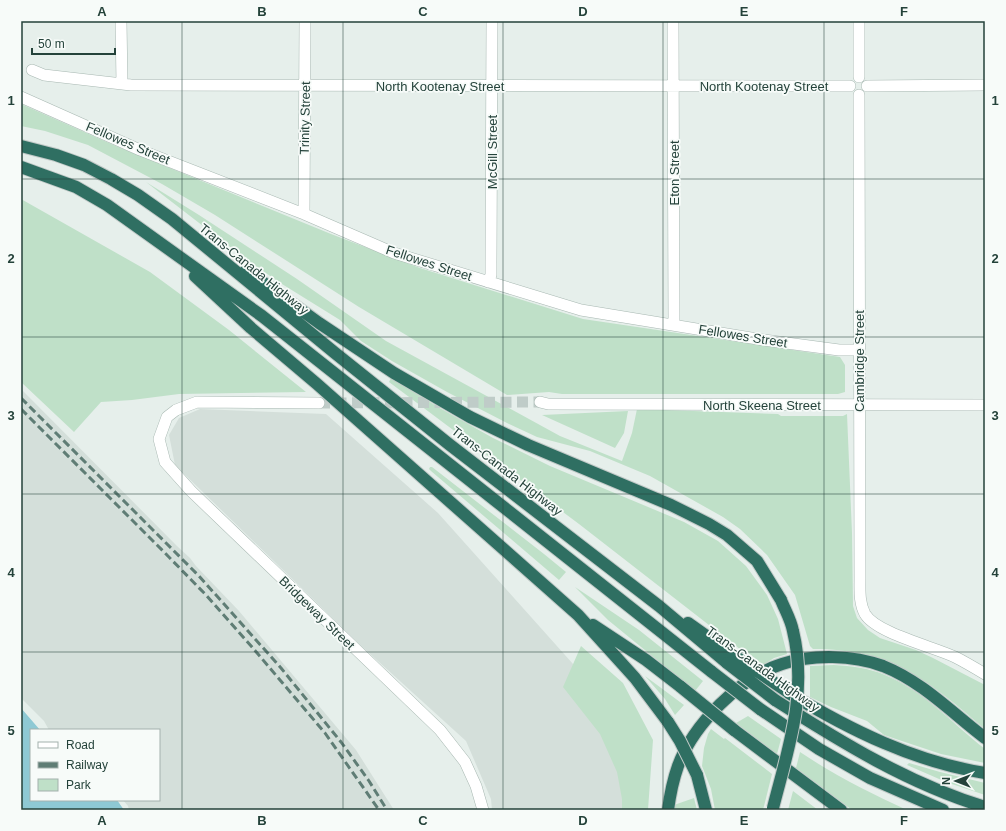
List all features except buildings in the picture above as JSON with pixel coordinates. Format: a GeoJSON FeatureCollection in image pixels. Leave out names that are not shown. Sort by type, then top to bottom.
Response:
{"type":"FeatureCollection","features":[{"type":"Feature","properties":{"kind":"highway","name":"Trans-Canada Highway"},"geometry":{"type":"LineString","coordinates":[[21,146],[56,155],[111,179],[172,219],[450,445],[731,660],[775,700],[828,734],[899,772],[947,793],[985,807]]}},
{"type":"Feature","properties":{"kind":"highway"},"geometry":{"type":"LineString","coordinates":[[21,167],[76,187],[107,205],[284,333],[760,710],[819,749],[870,778],[943,810]]}},
{"type":"Feature","properties":{"kind":"highway"},"geometry":{"type":"LineString","coordinates":[[172,219],[319,323],[394,372],[451,406],[470,417],[528,445],[671,505],[715,527],[737,543],[757,561],[780,600],[793,629],[799,677],[795,720],[773,809]]}},
{"type":"Feature","properties":{"kind":"highway"},"geometry":{"type":"LineString","coordinates":[[157,242],[252,328],[578,615],[636,678],[660,709],[680,741],[697,775],[706,810]]}},
{"type":"Feature","properties":{"kind":"highway"},"geometry":{"type":"LineString","coordinates":[[578,615],[646,660],[734,730],[841,810]]}},
{"type":"Feature","properties":{"kind":"highway"},"geometry":{"type":"LineString","coordinates":[[668,810],[678,765],[705,720],[746,682],[769,669],[803,659],[840,658],[863,660],[882,666],[921,686],[985,738]]}},
{"type":"Feature","properties":{"kind":"highway"},"geometry":{"type":"LineString","coordinates":[[731,660],[855,730],[904,751],[943,765],[985,773]]}},
{"type":"Feature","properties":{"kind":"street"},"geometry":{"type":"LineString","coordinates":[[122,21],[122,84]]}},
{"type":"Feature","properties":{"kind":"street","name":"Trinity Street"},"geometry":{"type":"LineString","coordinates":[[304,214],[305,21]]}},
{"type":"Feature","properties":{"kind":"street","name":"McGill Street"},"geometry":{"type":"LineString","coordinates":[[488,282],[491,275],[492,21]]}},
{"type":"Feature","properties":{"kind":"street","name":"Eton Street"},"geometry":{"type":"LineString","coordinates":[[673,21],[674,325]]}},
{"type":"Feature","properties":{"kind":"street"},"geometry":{"type":"LineString","coordinates":[[859,21],[859,77]]}},
{"type":"Feature","properties":{"kind":"street","name":"North Kootenay Street"},"geometry":{"type":"LineString","coordinates":[[32,70],[44,75],[138,86],[850,86]]}},
{"type":"Feature","properties":{"kind":"street"},"geometry":{"type":"LineString","coordinates":[[859,77],[865,80],[867,86],[865,92],[859,95],[852,92],[850,86],[852,80],[859,77]]}},
{"type":"Feature","properties":{"kind":"street"},"geometry":{"type":"LineString","coordinates":[[867,86],[985,85]]}},
{"type":"Feature","properties":{"kind":"street","name":"Cambridge Street"},"geometry":{"type":"LineString","coordinates":[[859,95],[858,405],[860,597],[865,614],[873,623],[881,628],[955,657],[985,674]]}},
{"type":"Feature","properties":{"kind":"street","name":"Fellowes Street"},"geometry":{"type":"LineString","coordinates":[[21,97],[140,150],[304,214],[394,253],[488,282],[581,310],[839,350],[858,350]]}},
{"type":"Feature","properties":{"kind":"street","name":"Bridgeway Street"},"geometry":{"type":"LineString","coordinates":[[319,403],[197,402],[176,410],[167,417],[159,439],[165,462],[191,491],[440,730],[465,762],[476,786],[483,810]]}},
{"type":"Feature","properties":{"kind":"street","name":"North Skeena Street"},"geometry":{"type":"LineString","coordinates":[[540,402],[548,404],[985,404]]}},
{"type":"Feature","properties":{"kind":"shaded area"},"geometry":{"type":"Polygon","coordinates":[[[21,389],[190,558],[239,611],[356,750],[394,810],[127,810],[122,801],[160,801],[160,729],[46,729],[21,700],[21,389]]]}},
{"type":"Feature","properties":{"kind":"shaded area"},"geometry":{"type":"Polygon","coordinates":[[[200,409],[326,414],[438,513],[632,730],[634,810],[492,810],[491,799],[466,741],[358,643],[175,465],[169,435],[179,418],[200,409]]]}},
{"type":"Feature","properties":{"kind":"green space"},"geometry":{"type":"Polygon","coordinates":[[[21,104],[116,146],[331,234],[420,268],[583,319],[840,357],[845,365],[845,392],[838,394],[562,394],[549,392],[507,395],[359,307],[215,215],[162,184],[88,145],[45,131],[21,126],[21,104]]]}},
{"type":"Feature","properties":{"kind":"green space"},"geometry":{"type":"Polygon","coordinates":[[[146,182],[297,279],[386,341],[560,436],[622,461],[632,433],[637,409],[778,414],[781,416],[843,416],[847,414],[852,533],[853,606],[857,618],[868,630],[880,638],[916,650],[985,685],[985,729],[945,696],[907,671],[887,662],[865,655],[840,650],[813,649],[810,646],[795,595],[767,555],[740,529],[723,517],[650,476],[590,451],[537,437],[507,423],[392,361],[361,341],[340,320],[251,263],[146,182]]]}},
{"type":"Feature","properties":{"kind":"green space"},"geometry":{"type":"Polygon","coordinates":[[[21,199],[150,272],[229,330],[306,392],[179,394],[101,402],[74,432],[21,382],[21,199]]]}},
{"type":"Feature","properties":{"kind":"green space"},"geometry":{"type":"Polygon","coordinates":[[[391,378],[493,438],[550,466],[684,522],[718,541],[746,566],[767,595],[778,619],[787,654],[774,658],[763,665],[747,652],[745,653],[579,524],[389,382],[391,378]]]}},
{"type":"Feature","properties":{"kind":"green space"},"geometry":{"type":"Polygon","coordinates":[[[628,411],[624,433],[615,448],[542,415],[628,411]]]}},
{"type":"Feature","properties":{"kind":"green space"},"geometry":{"type":"Polygon","coordinates":[[[432,467],[566,572],[559,580],[431,471],[429,469],[432,467]]]}},
{"type":"Feature","properties":{"kind":"green space"},"geometry":{"type":"Polygon","coordinates":[[[575,587],[639,630],[703,681],[695,691],[608,620],[575,587]]]}},
{"type":"Feature","properties":{"kind":"green space"},"geometry":{"type":"Polygon","coordinates":[[[581,646],[623,683],[653,740],[648,810],[622,810],[622,799],[617,772],[600,734],[563,687],[581,646]]]}},
{"type":"Feature","properties":{"kind":"green space"},"geometry":{"type":"Polygon","coordinates":[[[834,665],[873,671],[885,675],[913,690],[985,749],[985,763],[941,754],[884,735],[867,721],[810,697],[810,666],[834,665]]]}},
{"type":"Feature","properties":{"kind":"green space"},"geometry":{"type":"Polygon","coordinates":[[[645,676],[684,705],[675,715],[665,699],[645,676]]]}},
{"type":"Feature","properties":{"kind":"green space"},"geometry":{"type":"Polygon","coordinates":[[[748,716],[781,739],[777,754],[736,723],[748,716]]]}},
{"type":"Feature","properties":{"kind":"green space"},"geometry":{"type":"Polygon","coordinates":[[[711,729],[772,774],[763,810],[715,810],[711,789],[702,766],[704,748],[711,729]]]}},
{"type":"Feature","properties":{"kind":"green space"},"geometry":{"type":"Polygon","coordinates":[[[800,752],[852,783],[907,810],[852,810],[796,768],[800,752]]]}},
{"type":"Feature","properties":{"kind":"green space"},"geometry":{"type":"Polygon","coordinates":[[[909,763],[985,783],[985,795],[946,782],[907,765],[909,763]]]}},
{"type":"Feature","properties":{"kind":"green space"},"geometry":{"type":"Polygon","coordinates":[[[793,791],[818,810],[788,810],[793,791]]]}},
{"type":"Feature","properties":{"kind":"green space"},"geometry":{"type":"Polygon","coordinates":[[[694,798],[697,810],[673,810],[674,805],[694,798]]]}},
{"type":"Feature","properties":{"kind":"water"},"geometry":{"type":"Polygon","coordinates":[[[21,700],[46,729],[30,729],[30,801],[122,801],[127,810],[21,810],[21,700]]]}},
{"type":"Feature","properties":{"kind":"pier"},"geometry":{"type":"Polygon","coordinates":[[[21,698],[44,721],[48,729],[39,729],[21,708],[21,698]]]}},
{"type":"Feature","properties":{"kind":"pier"},"geometry":{"type":"Polygon","coordinates":[[[118,801],[124,801],[128,806],[129,810],[124,810],[118,801]]]}},
{"type":"Feature","properties":{"kind":"tunnel"},"geometry":{"type":"LineString","coordinates":[[319,403],[540,402]]}},
{"type":"Feature","properties":{"kind":"railway"},"geometry":{"type":"LineString","coordinates":[[21,398],[199,576],[281,668],[341,742],[369,781],[387,810]]}},
{"type":"Feature","properties":{"kind":"railway"},"geometry":{"type":"LineString","coordinates":[[21,409],[206,595],[325,733],[379,810]]}}]}
